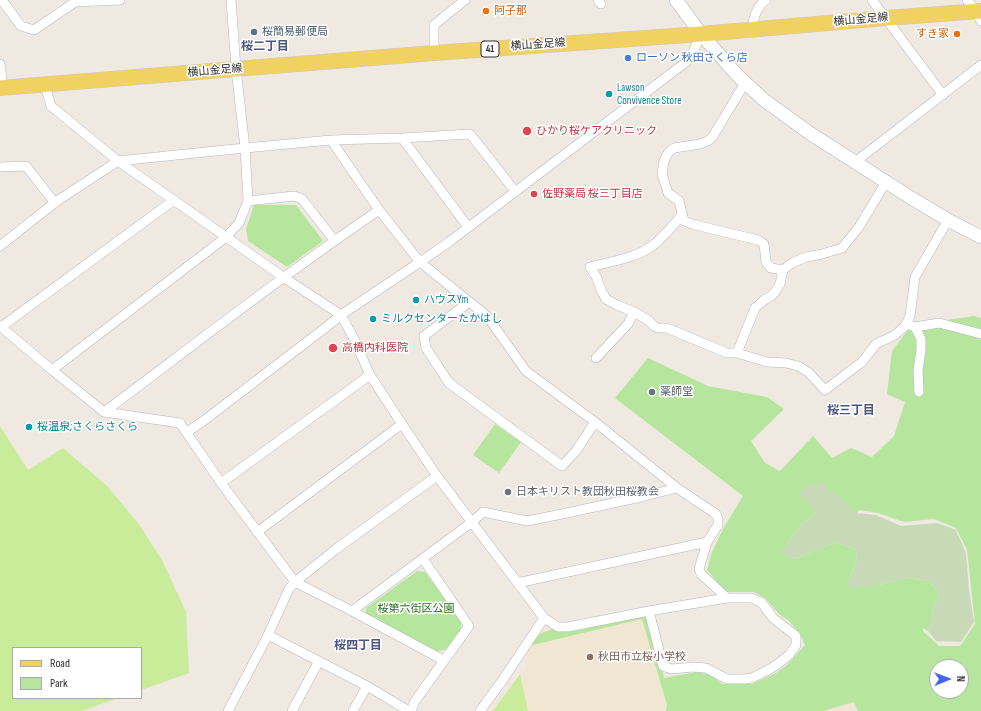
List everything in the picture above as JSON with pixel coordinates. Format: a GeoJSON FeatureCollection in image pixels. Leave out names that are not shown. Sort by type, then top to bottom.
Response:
{"type":"FeatureCollection","features":[{"type":"Feature","properties":{"kind":"main road","name":"横山金足線"},"geometry":{"type":"LineString","coordinates":[[1,86],[45,85],[976,11]]}},
{"type":"Feature","properties":{"kind":"street"},"geometry":{"type":"LineString","coordinates":[[2,0],[21,26],[34,30],[75,1],[120,0]]}},
{"type":"Feature","properties":{"kind":"street"},"geometry":{"type":"LineString","coordinates":[[52,370],[226,237],[239,223],[248,201],[245,148],[236,69],[231,0]]}},
{"type":"Feature","properties":{"kind":"street"},"geometry":{"type":"LineString","coordinates":[[434,53],[434,25],[465,0]]}},
{"type":"Feature","properties":{"kind":"street"},"geometry":{"type":"LineString","coordinates":[[676,0],[701,34],[738,76],[764,100],[811,134],[908,196],[948,220],[981,237]]}},
{"type":"Feature","properties":{"kind":"street"},"geometry":{"type":"LineString","coordinates":[[751,30],[754,16],[761,4],[766,0]]}},
{"type":"Feature","properties":{"kind":"street"},"geometry":{"type":"LineString","coordinates":[[872,0],[943,95]]}},
{"type":"Feature","properties":{"kind":"street"},"geometry":{"type":"LineString","coordinates":[[187,432],[341,315],[449,242],[690,59],[701,34]]}},
{"type":"Feature","properties":{"kind":"street"},"geometry":{"type":"LineString","coordinates":[[0,64],[1,86]]}},
{"type":"Feature","properties":{"kind":"street"},"geometry":{"type":"LineString","coordinates":[[855,162],[981,65]]}},
{"type":"Feature","properties":{"kind":"street"},"geometry":{"type":"LineString","coordinates":[[745,82],[713,136],[708,141],[700,144],[674,148],[668,153],[664,161],[662,174],[668,193],[679,201],[684,221],[758,240],[764,244],[766,262],[771,268],[783,270]]}},
{"type":"Feature","properties":{"kind":"street"},"geometry":{"type":"LineString","coordinates":[[45,85],[51,106],[118,161],[283,277],[341,315],[353,337],[370,375],[402,424],[437,476],[544,618],[558,627],[563,627],[649,611],[727,598],[752,598],[762,603],[772,618],[796,636],[796,645],[789,655],[779,664],[752,678],[727,679],[706,668],[694,667],[671,669],[663,666],[649,611]]}},
{"type":"Feature","properties":{"kind":"street"},"geometry":{"type":"LineString","coordinates":[[2,241],[118,161],[245,148],[331,140],[470,134],[515,191]]}},
{"type":"Feature","properties":{"kind":"street"},"geometry":{"type":"LineString","coordinates":[[402,138],[468,227]]}},
{"type":"Feature","properties":{"kind":"street"},"geometry":{"type":"LineString","coordinates":[[331,140],[379,210],[420,262],[487,316],[526,371],[595,422],[677,488],[716,514],[718,525],[707,542],[699,569],[701,574],[727,598]]}},
{"type":"Feature","properties":{"kind":"street"},"geometry":{"type":"LineString","coordinates":[[0,167],[26,166],[55,203]]}},
{"type":"Feature","properties":{"kind":"street"},"geometry":{"type":"LineString","coordinates":[[737,353],[755,308],[775,292],[780,284],[783,270],[792,263],[806,257],[842,248],[859,228],[886,182]]}},
{"type":"Feature","properties":{"kind":"street"},"geometry":{"type":"LineString","coordinates":[[248,201],[294,196],[302,199],[334,240]]}},
{"type":"Feature","properties":{"kind":"street"},"geometry":{"type":"LineString","coordinates":[[174,200],[1,326],[104,412],[180,423],[257,532],[295,582],[443,660]]}},
{"type":"Feature","properties":{"kind":"street"},"geometry":{"type":"LineString","coordinates":[[104,412],[283,277],[379,210]]}},
{"type":"Feature","properties":{"kind":"street"},"geometry":{"type":"LineString","coordinates":[[682,215],[652,246],[640,253],[590,267],[597,278],[606,299],[634,312],[658,328],[667,328],[727,353],[737,353],[762,361],[786,363],[798,366],[808,372],[825,390],[862,362],[876,344],[895,335],[906,326],[939,323],[981,334]]}},
{"type":"Feature","properties":{"kind":"street"},"geometry":{"type":"LineString","coordinates":[[919,392],[918,371],[921,339],[911,325],[910,316],[914,277],[948,220]]}},
{"type":"Feature","properties":{"kind":"street"},"geometry":{"type":"LineString","coordinates":[[469,302],[424,336],[426,348],[449,383],[562,466],[576,451],[595,422]]}},
{"type":"Feature","properties":{"kind":"street"},"geometry":{"type":"LineString","coordinates":[[596,358],[628,324],[634,312]]}},
{"type":"Feature","properties":{"kind":"street"},"geometry":{"type":"LineString","coordinates":[[222,483],[370,375]]}},
{"type":"Feature","properties":{"kind":"street"},"geometry":{"type":"LineString","coordinates":[[257,532],[402,424]]}},
{"type":"Feature","properties":{"kind":"street"},"geometry":{"type":"LineString","coordinates":[[228,711],[268,635],[289,589],[295,582],[336,549],[437,476]]}},
{"type":"Feature","properties":{"kind":"street"},"geometry":{"type":"LineString","coordinates":[[352,611],[472,522],[483,512],[527,520],[569,513],[677,488]]}},
{"type":"Feature","properties":{"kind":"street"},"geometry":{"type":"LineString","coordinates":[[517,583],[707,542]]}},
{"type":"Feature","properties":{"kind":"street"},"geometry":{"type":"LineString","coordinates":[[268,635],[367,686],[410,711],[415,701],[443,660],[469,626],[423,559]]}},
{"type":"Feature","properties":{"kind":"street"},"geometry":{"type":"LineString","coordinates":[[480,711],[544,618]]}},
{"type":"Feature","properties":{"kind":"street"},"geometry":{"type":"LineString","coordinates":[[292,711],[319,661]]}},
{"type":"Feature","properties":{"kind":"street"},"geometry":{"type":"LineString","coordinates":[[353,711],[367,686]]}},
{"type":"Feature","properties":{"kind":"shaded area","name":"秋田市立桜小学校"},"geometry":{"type":"Polygon","coordinates":[[[642,619],[667,705],[666,711],[490,711],[527,668],[528,646],[642,619]]]}},
{"type":"Feature","properties":{"kind":"shaded area"},"geometry":{"type":"Polygon","coordinates":[[[854,702],[858,711],[823,711],[854,702]]]}},
{"type":"Feature","properties":{"kind":"green space"},"geometry":{"type":"Polygon","coordinates":[[[254,205],[296,205],[323,241],[287,267],[248,241],[246,229],[254,205]]]}},
{"type":"Feature","properties":{"kind":"green space"},"geometry":{"type":"Polygon","coordinates":[[[974,316],[981,318],[981,711],[858,711],[854,702],[823,711],[666,711],[667,705],[642,619],[528,646],[531,637],[558,627],[649,611],[664,678],[696,672],[711,675],[722,684],[752,684],[776,673],[787,665],[805,645],[800,634],[765,598],[754,592],[726,592],[707,570],[712,552],[723,529],[743,496],[615,398],[648,358],[708,386],[767,397],[784,409],[751,441],[765,463],[780,471],[813,436],[832,458],[851,448],[872,457],[894,436],[905,402],[887,394],[892,351],[912,325],[974,316]],[[859,510],[857,513],[816,513],[803,523],[790,539],[782,555],[795,559],[836,542],[856,550],[857,560],[848,582],[879,585],[907,578],[929,581],[939,594],[934,608],[929,632],[923,628],[923,631],[939,646],[960,646],[975,624],[967,550],[956,528],[934,519],[904,522],[878,513],[859,510]]]}},
{"type":"Feature","properties":{"kind":"green space"},"geometry":{"type":"Polygon","coordinates":[[[495,424],[521,442],[499,473],[473,455],[495,424]]]}},
{"type":"Feature","properties":{"kind":"green space"},"geometry":{"type":"Polygon","coordinates":[[[0,426],[28,470],[63,448],[107,486],[138,523],[162,560],[186,612],[189,673],[142,690],[142,647],[12,647],[12,699],[115,699],[82,711],[0,711],[0,426]]]}},
{"type":"Feature","properties":{"kind":"green space"},"geometry":{"type":"Polygon","coordinates":[[[822,483],[857,513],[876,515],[901,526],[937,523],[956,530],[966,553],[969,590],[974,622],[961,642],[936,641],[929,632],[934,608],[939,594],[929,581],[907,578],[879,585],[850,588],[848,582],[857,560],[856,550],[836,542],[795,559],[781,555],[790,539],[803,523],[816,513],[800,493],[805,486],[822,483]]]}},
{"type":"Feature","properties":{"kind":"green space","name":"桜第六街区公園"},"geometry":{"type":"Polygon","coordinates":[[[417,571],[425,572],[461,621],[461,629],[447,649],[436,652],[366,616],[366,608],[417,571]]]}},
{"type":"Feature","properties":{"kind":"green space"},"geometry":{"type":"Polygon","coordinates":[[[520,674],[528,711],[493,711],[520,674]]]}},
{"type":"Feature","properties":{"kind":"place","name":"阿子那"},"geometry":{"type":"Point","coordinates":[486,11]}},
{"type":"Feature","properties":{"kind":"place","name":"桜簡易郵便局"},"geometry":{"type":"Point","coordinates":[254,32]}},
{"type":"Feature","properties":{"kind":"place","name":"すき家"},"geometry":{"type":"Point","coordinates":[957,34]}},
{"type":"Feature","properties":{"kind":"place","name":"ローソン 秋田さくら店"},"geometry":{"type":"Point","coordinates":[628,58]}},
{"type":"Feature","properties":{"kind":"place","name":"Lawson Convivence Store"},"geometry":{"type":"Point","coordinates":[609,94]}},
{"type":"Feature","properties":{"kind":"place","name":"ひかり桜ケアクリニック"},"geometry":{"type":"Point","coordinates":[527,131]}},
{"type":"Feature","properties":{"kind":"place","name":"佐野薬局 桜三丁目店"},"geometry":{"type":"Point","coordinates":[534,194]}},
{"type":"Feature","properties":{"kind":"place","name":"ハウスYm"},"geometry":{"type":"Point","coordinates":[416,300]}},
{"type":"Feature","properties":{"kind":"place","name":"ミルクセンターたかはし"},"geometry":{"type":"Point","coordinates":[373,319]}},
{"type":"Feature","properties":{"kind":"place","name":"高橋内科医院"},"geometry":{"type":"Point","coordinates":[333,348]}},
{"type":"Feature","properties":{"kind":"place","name":"薬師堂"},"geometry":{"type":"Point","coordinates":[652,392]}},
{"type":"Feature","properties":{"kind":"place","name":"桜温泉;さくらさくら"},"geometry":{"type":"Point","coordinates":[29,427]}},
{"type":"Feature","properties":{"kind":"place","name":"日本キリスト教団秋田桜教会"},"geometry":{"type":"Point","coordinates":[508,492]}},
{"type":"Feature","properties":{"kind":"place","name":"秋田市立桜小学校"},"geometry":{"type":"Point","coordinates":[590,657]}},
{"type":"Feature","properties":{"kind":"district","name":"桜二丁目"},"geometry":{"type":"Point","coordinates":[265,47]}},
{"type":"Feature","properties":{"kind":"district","name":"桜三丁目"},"geometry":{"type":"Point","coordinates":[851,411]}},
{"type":"Feature","properties":{"kind":"district","name":"桜四丁目"},"geometry":{"type":"Point","coordinates":[358,646]}}]}
